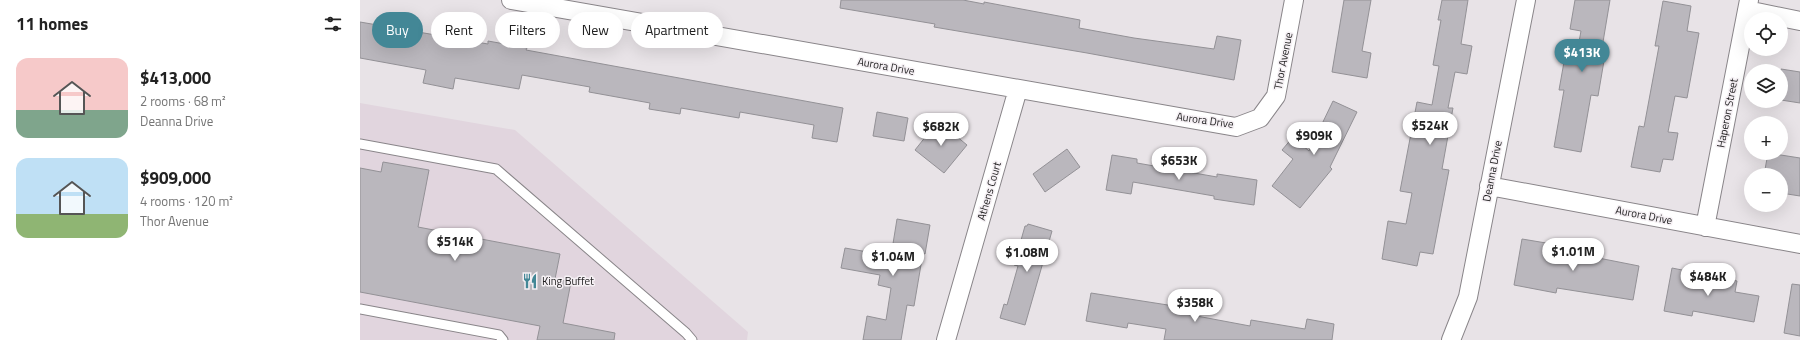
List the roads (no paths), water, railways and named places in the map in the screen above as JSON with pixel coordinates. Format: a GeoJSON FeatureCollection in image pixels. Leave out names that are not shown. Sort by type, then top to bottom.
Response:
{"type":"FeatureCollection","features":[{"type":"Feature","properties":{"kind":"street","name":"Aurora Drive"},"geometry":{"type":"LineString","coordinates":[[511,0],[1236,126],[1260,118]]}},
{"type":"Feature","properties":{"kind":"street","name":"Thor Avenue"},"geometry":{"type":"LineString","coordinates":[[1260,118],[1276,96],[1294,0]]}},
{"type":"Feature","properties":{"kind":"street","name":"Deanna Drive"},"geometry":{"type":"LineString","coordinates":[[1451,340],[1468,297],[1526,0]]}},
{"type":"Feature","properties":{"kind":"street"},"geometry":{"type":"LineString","coordinates":[[1748,5],[1800,21]]}},
{"type":"Feature","properties":{"kind":"street","name":"Haperon Street"},"geometry":{"type":"LineString","coordinates":[[1705,227],[1748,5]]}},
{"type":"Feature","properties":{"kind":"street","name":"Athens Court"},"geometry":{"type":"LineString","coordinates":[[946,340],[1018,89]]}},
{"type":"Feature","properties":{"kind":"street","name":"Aurora Drive"},"geometry":{"type":"LineString","coordinates":[[1489,186],[1800,244]]}},
{"type":"Feature","properties":{"kind":"lane"},"geometry":{"type":"LineString","coordinates":[[360,144],[496,169],[686,333],[692,340]]}},
{"type":"Feature","properties":{"kind":"lane"},"geometry":{"type":"LineString","coordinates":[[360,309],[499,335],[503,340]]}},
{"type":"Feature","properties":{"kind":"place","name":"King Buffet"},"geometry":{"type":"Point","coordinates":[530,281]}}]}
